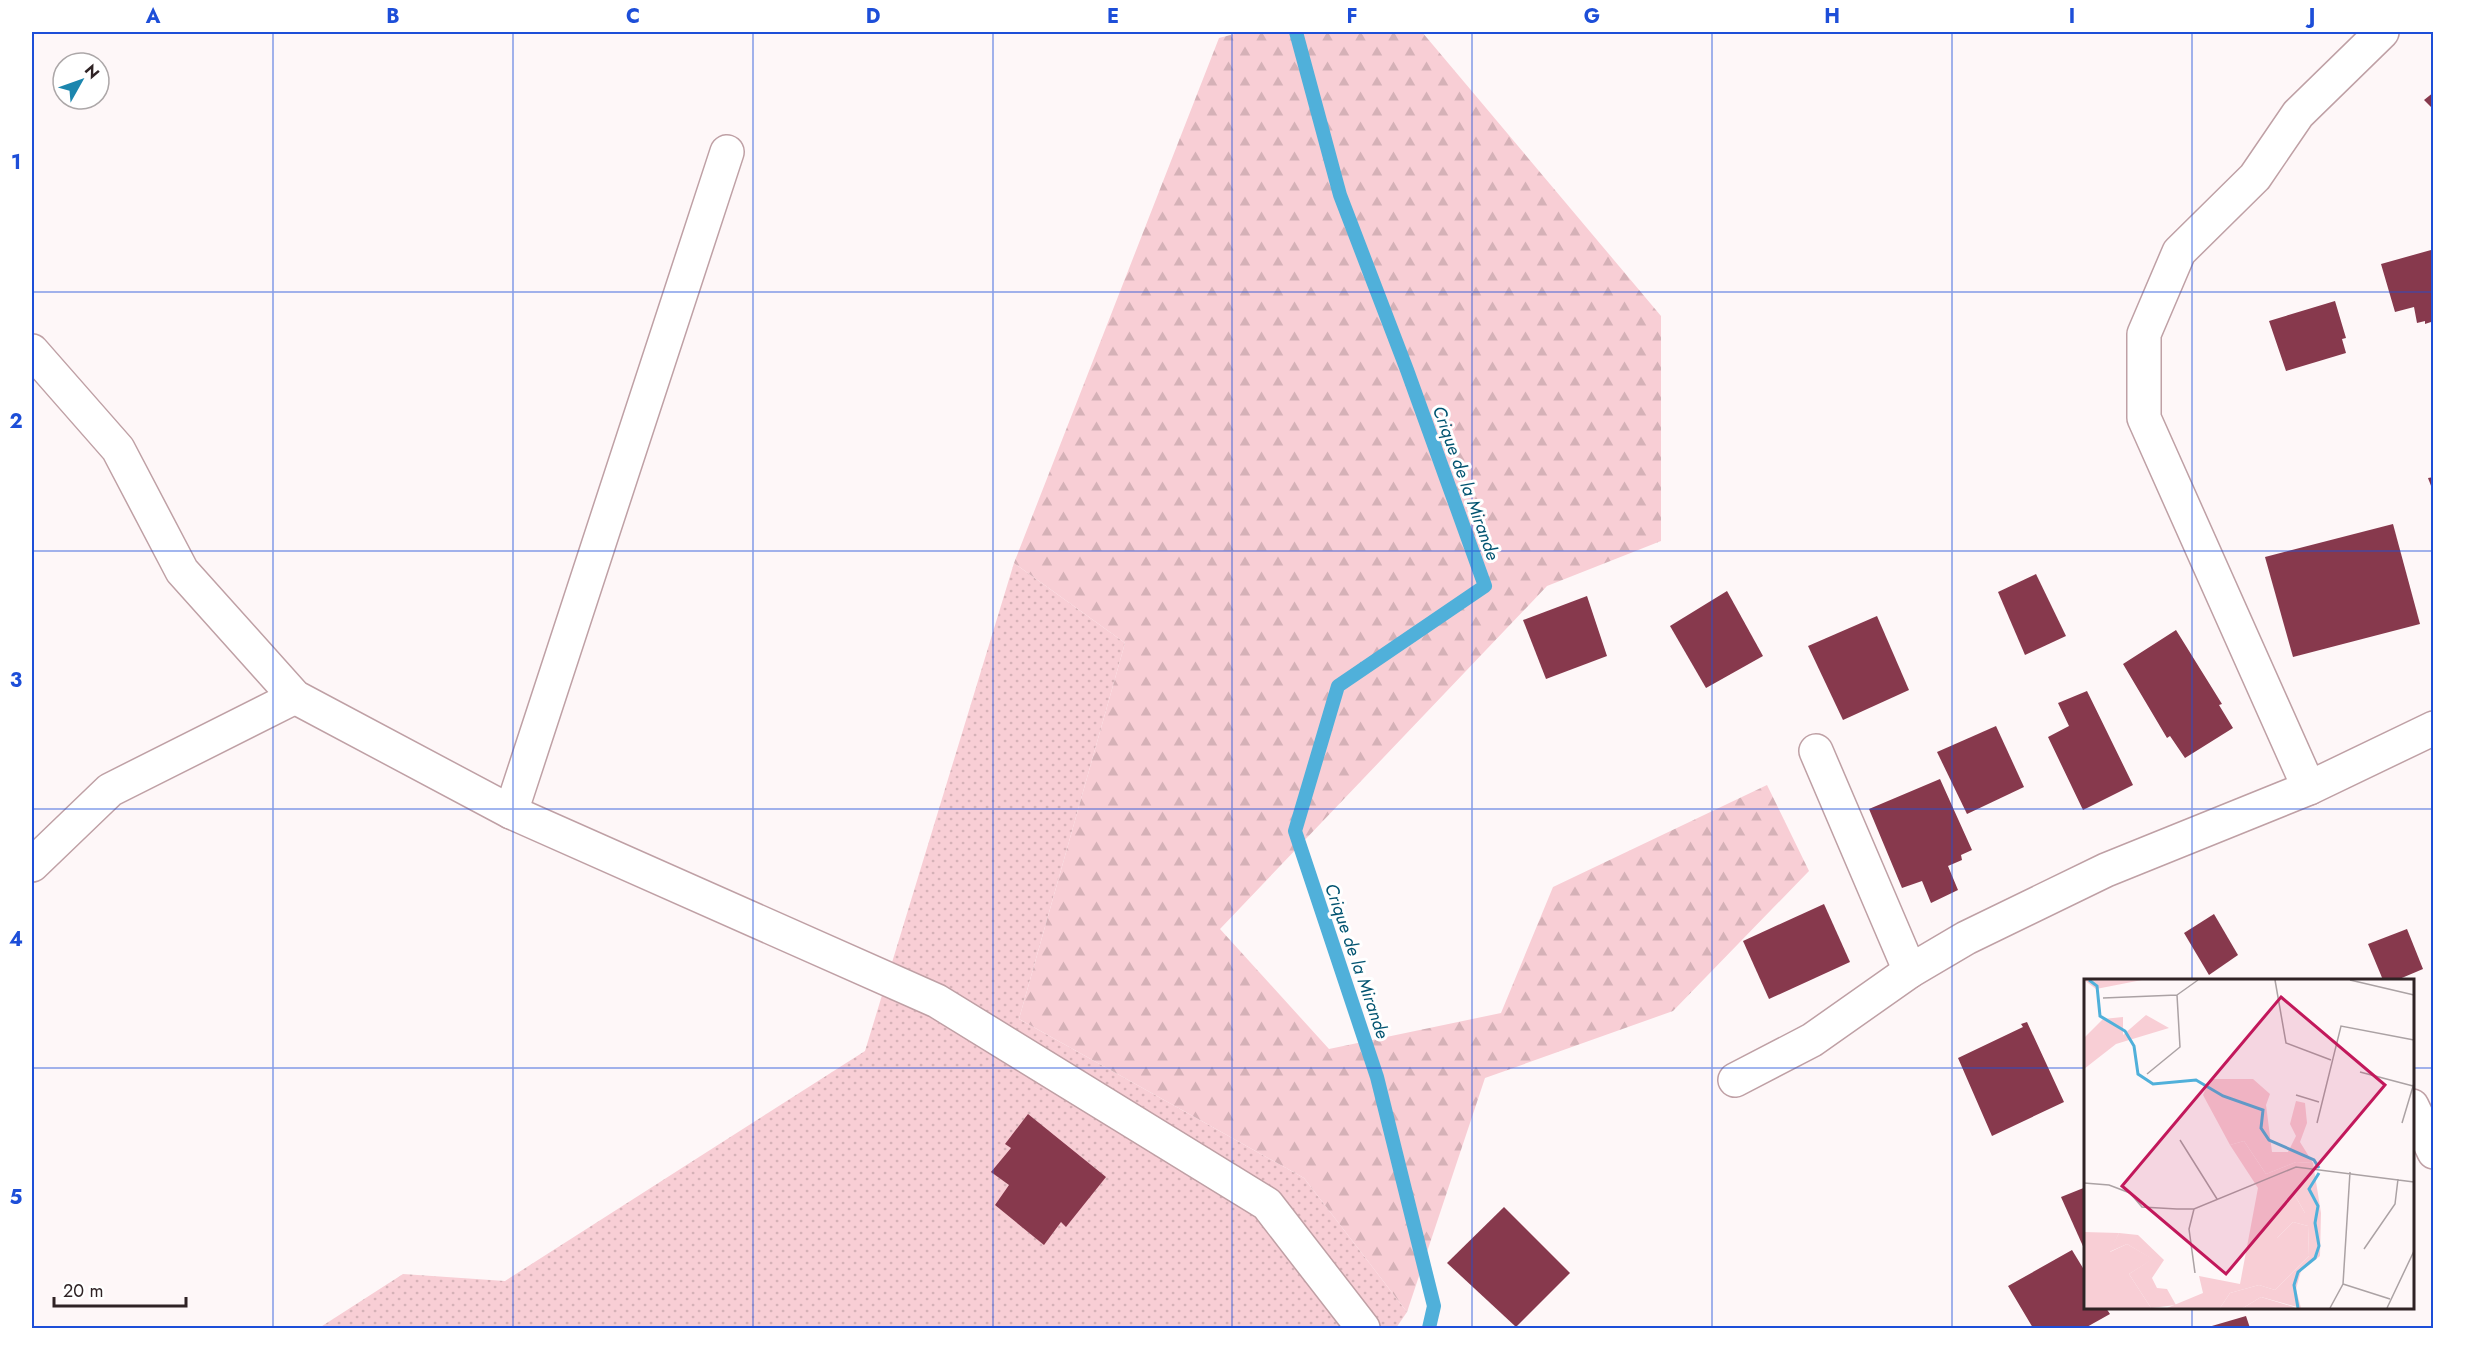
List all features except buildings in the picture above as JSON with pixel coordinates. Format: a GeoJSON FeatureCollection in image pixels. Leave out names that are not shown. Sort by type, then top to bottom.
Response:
{"type":"FeatureCollection","features":[{"type":"Feature","properties":{"kind":"street"},"geometry":{"type":"LineString","coordinates":[[2309,789],[2144,418],[2144,334],[2179,252],[2255,177],[2298,114],[2382,32]]}},
{"type":"Feature","properties":{"kind":"street"},"geometry":{"type":"LineString","coordinates":[[511,812],[727,152]]}},
{"type":"Feature","properties":{"kind":"street"},"geometry":{"type":"LineString","coordinates":[[32,351],[118,449],[182,571],[295,697],[511,812],[937,1001],[1267,1204],[1363,1329]]}},
{"type":"Feature","properties":{"kind":"street"},"geometry":{"type":"LineString","coordinates":[[32,866],[110,790],[295,697]]}},
{"type":"Feature","properties":{"kind":"street"},"geometry":{"type":"LineString","coordinates":[[1735,1080],[1812,1040],[1910,971],[1966,938],[2106,870],[2309,789],[2433,728]]}},
{"type":"Feature","properties":{"kind":"street"},"geometry":{"type":"LineString","coordinates":[[1816,751],[1910,971]]}},
{"type":"Feature","properties":{"kind":"street"},"geometry":{"type":"LineString","coordinates":[[2414,1110],[2433,1152]]}},
{"type":"Feature","properties":{"kind":"green space"},"geometry":{"type":"Polygon","coordinates":[[[1242,32],[1422,32],[1661,316],[1661,541],[1547,586],[1220,929],[1329,1049],[1501,1013],[1553,887],[1767,785],[1809,871],[1673,1011],[1485,1078],[1407,1312],[1304,1178],[1019,1019],[1125,643],[1014,563],[1219,38],[1242,32]]]}},
{"type":"Feature","properties":{"kind":"green space"},"geometry":{"type":"Polygon","coordinates":[[[1014,563],[1125,643],[1019,1019],[1304,1178],[1407,1312],[1396,1328],[319,1328],[403,1274],[505,1281],[865,1051],[1014,563]]]}},
{"type":"Feature","properties":{"kind":"waterway","name":"Crique de la Mirande"},"geometry":{"type":"LineString","coordinates":[[1296,32],[1340,195],[1407,370],[1485,586],[1338,686],[1295,831],[1377,1077],[1434,1306],[1429,1328]]}}]}
